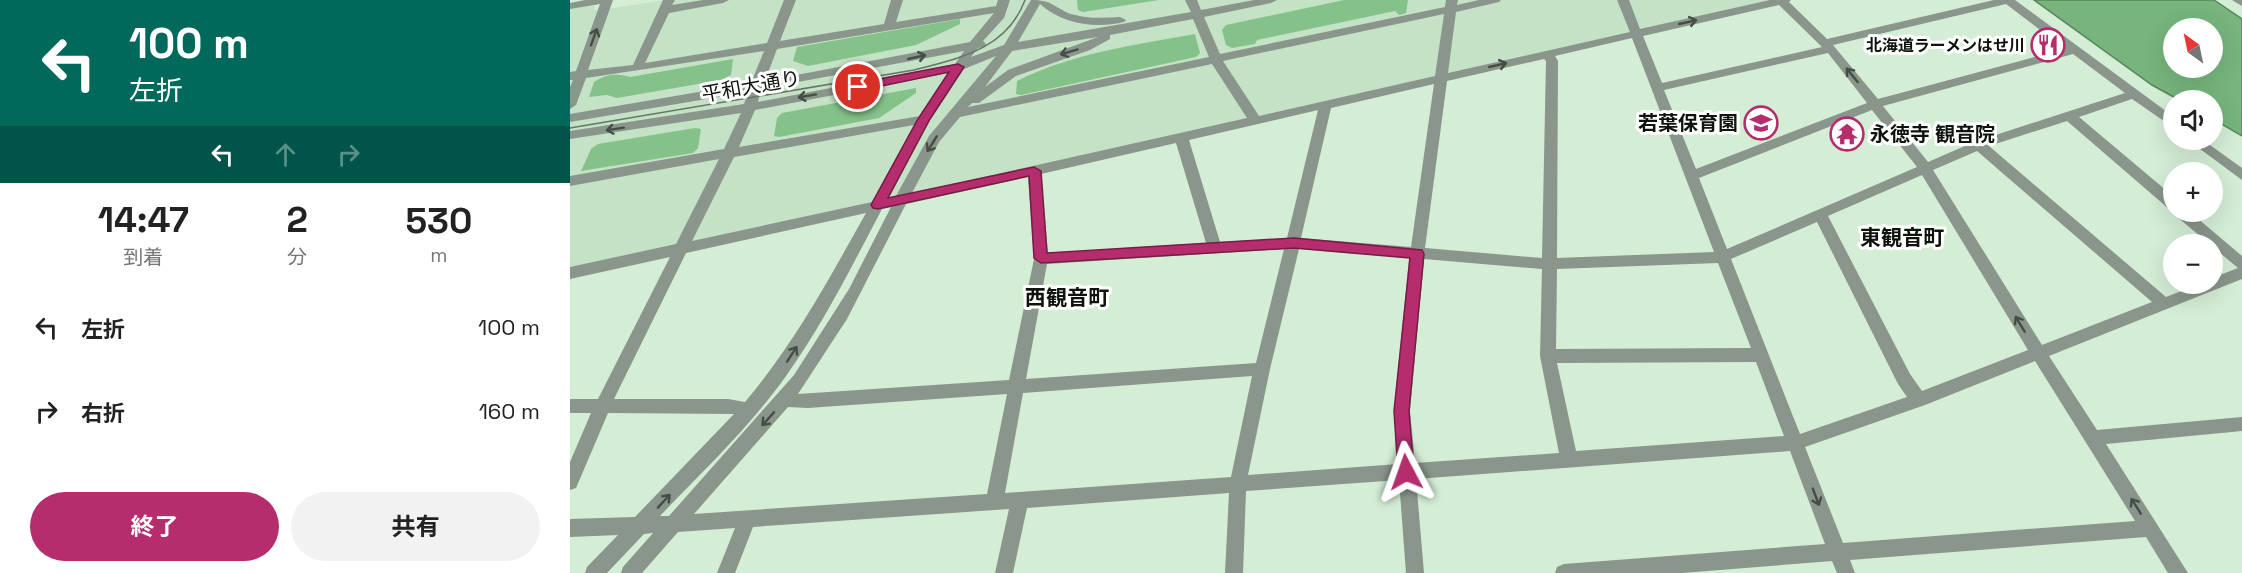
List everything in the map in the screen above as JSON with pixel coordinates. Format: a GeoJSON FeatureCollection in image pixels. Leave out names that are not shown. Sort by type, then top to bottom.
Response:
{"type":"FeatureCollection","features":[{"type":"Feature","properties":{"kind":"street"},"geometry":{"type":"LineString","coordinates":[[570,6],[606,0]]}},
{"type":"Feature","properties":{"kind":"street"},"geometry":{"type":"LineString","coordinates":[[570,105],[576,76],[606,0]]}},
{"type":"Feature","properties":{"kind":"street"},"geometry":{"type":"LineString","coordinates":[[637,68],[666,5],[723,0]]}},
{"type":"Feature","properties":{"kind":"street"},"geometry":{"type":"LineString","coordinates":[[570,482],[603,405],[751,107],[756,87],[790,0]]}},
{"type":"Feature","properties":{"kind":"street"},"geometry":{"type":"LineString","coordinates":[[888,28],[897,0]]}},
{"type":"Feature","properties":{"kind":"street"},"geometry":{"type":"LineString","coordinates":[[630,573],[805,374],[842,315],[935,137],[957,114],[1027,22],[1037,0]]}},
{"type":"Feature","properties":{"kind":"street"},"geometry":{"type":"LineString","coordinates":[[1042,0],[1061,14],[1078,21],[1138,19],[1159,22]]}},
{"type":"Feature","properties":{"kind":"street"},"geometry":{"type":"LineString","coordinates":[[1191,0],[1214,58],[1255,120]]}},
{"type":"Feature","properties":{"kind":"street","name":"平和大通り"},"geometry":{"type":"LineString","coordinates":[[570,135],[751,107],[958,67],[1006,48],[1123,29],[1271,0]]}},
{"type":"Feature","properties":{"kind":"street"},"geometry":{"type":"LineString","coordinates":[[957,114],[1451,5],[1495,0]]}},
{"type":"Feature","properties":{"kind":"street"},"geometry":{"type":"LineString","coordinates":[[1623,0],[1846,573]]}},
{"type":"Feature","properties":{"kind":"street"},"geometry":{"type":"LineString","coordinates":[[570,273],[1034,171],[1782,0],[1828,46],[1925,168],[2038,353],[2179,573]]}},
{"type":"Feature","properties":{"kind":"street"},"geometry":{"type":"LineString","coordinates":[[1658,88],[2008,0],[2163,115]]}},
{"type":"Feature","properties":{"kind":"street"},"geometry":{"type":"LineString","coordinates":[[2238,0],[2242,3]]}},
{"type":"Feature","properties":{"kind":"street"},"geometry":{"type":"LineString","coordinates":[[576,76],[888,28],[1004,4]]}},
{"type":"Feature","properties":{"kind":"street"},"geometry":{"type":"LineString","coordinates":[[594,573],[749,410],[780,372],[818,315],[924,119],[975,43],[991,27],[1004,4]]}},
{"type":"Feature","properties":{"kind":"street"},"geometry":{"type":"LineString","coordinates":[[1414,573],[1402,411],[1418,254],[1451,5]]}},
{"type":"Feature","properties":{"kind":"street"},"geometry":{"type":"LineString","coordinates":[[957,114],[1012,73],[1086,47],[1123,29]]}},
{"type":"Feature","properties":{"kind":"street","name":"平和大通り"},"geometry":{"type":"LineString","coordinates":[[570,118],[907,60],[975,43],[1006,48]]}},
{"type":"Feature","properties":{"kind":"street"},"geometry":{"type":"LineString","coordinates":[[1692,176],[1876,104],[2074,50]]}},
{"type":"Feature","properties":{"kind":"street"},"geometry":{"type":"LineString","coordinates":[[1547,54],[1552,61],[1548,356],[1569,460]]}},
{"type":"Feature","properties":{"kind":"street"},"geometry":{"type":"LineString","coordinates":[[1041,258],[1294,243],[1548,264],[1722,256],[1979,145],[2135,94]]}},
{"type":"Feature","properties":{"kind":"street"},"geometry":{"type":"LineString","coordinates":[[1234,573],[1238,483],[1262,369],[1325,112],[1324,105]]}},
{"type":"Feature","properties":{"kind":"street"},"geometry":{"type":"LineString","coordinates":[[2069,115],[2163,196]]}},
{"type":"Feature","properties":{"kind":"street"},"geometry":{"type":"LineString","coordinates":[[570,181],[924,119]]}},
{"type":"Feature","properties":{"kind":"street"},"geometry":{"type":"LineString","coordinates":[[1181,137],[1213,240],[1213,247]]}},
{"type":"Feature","properties":{"kind":"street"},"geometry":{"type":"LineString","coordinates":[[1979,145],[2163,303]]}},
{"type":"Feature","properties":{"kind":"street"},"geometry":{"type":"LineString","coordinates":[[2208,150],[2242,175]]}},
{"type":"Feature","properties":{"kind":"street"},"geometry":{"type":"LineString","coordinates":[[994,502],[1041,258],[1034,171]]}},
{"type":"Feature","properties":{"kind":"street"},"geometry":{"type":"LineString","coordinates":[[1820,214],[1904,379],[1919,400]]}},
{"type":"Feature","properties":{"kind":"street"},"geometry":{"type":"LineString","coordinates":[[2193,222],[2242,264]]}},
{"type":"Feature","properties":{"kind":"street"},"geometry":{"type":"LineString","coordinates":[[570,528],[675,524],[994,502],[1795,442],[1919,400],[2242,273]]}},
{"type":"Feature","properties":{"kind":"street"},"geometry":{"type":"LineString","coordinates":[[1548,356],[1761,355]]}},
{"type":"Feature","properties":{"kind":"street"},"geometry":{"type":"LineString","coordinates":[[784,400],[808,401],[1016,388],[1262,369]]}},
{"type":"Feature","properties":{"kind":"street"},"geometry":{"type":"LineString","coordinates":[[570,406],[728,406],[749,410]]}},
{"type":"Feature","properties":{"kind":"street"},"geometry":{"type":"LineString","coordinates":[[2093,438],[2242,424]]}},
{"type":"Feature","properties":{"kind":"street"},"geometry":{"type":"LineString","coordinates":[[1004,573],[1020,499]]}},
{"type":"Feature","properties":{"kind":"street"},"geometry":{"type":"LineString","coordinates":[[726,573],[748,518]]}},
{"type":"Feature","properties":{"kind":"street"},"geometry":{"type":"LineString","coordinates":[[1564,573],[2150,528]]}},
{"type":"Feature","properties":{"kind":"shaded area"},"geometry":{"type":"Polygon","coordinates":[[[665,0],[1783,0],[570,274],[570,9],[591,5],[595,6],[594,10],[601,10],[665,0]]]}},
{"type":"Feature","properties":{"kind":"shaded area"},"geometry":{"type":"Polygon","coordinates":[[[1077,0],[1159,0],[1083,12],[1078,10],[1077,0]]]}},
{"type":"Feature","properties":{"kind":"shaded area"},"geometry":{"type":"Polygon","coordinates":[[[1344,0],[1408,0],[1406,13],[1399,15],[1395,11],[1257,40],[1255,44],[1232,48],[1226,45],[1222,30],[1226,25],[1344,0]]]}},
{"type":"Feature","properties":{"kind":"shaded area"},"geometry":{"type":"Polygon","coordinates":[[[2034,0],[2214,0],[2242,19],[2242,136],[2223,125],[2223,90],[2163,91],[2034,0]]]}},
{"type":"Feature","properties":{"kind":"shaded area"},"geometry":{"type":"Polygon","coordinates":[[[960,19],[960,24],[916,45],[808,66],[793,61],[797,47],[960,19]]]}},
{"type":"Feature","properties":{"kind":"shaded area"},"geometry":{"type":"Polygon","coordinates":[[[1195,34],[1200,53],[1196,57],[1021,95],[1016,94],[1017,81],[1060,63],[1127,46],[1195,34]]]}},
{"type":"Feature","properties":{"kind":"shaded area"},"geometry":{"type":"Polygon","coordinates":[[[733,59],[731,75],[721,80],[617,98],[607,95],[589,97],[594,82],[603,77],[620,75],[630,77],[733,59]]]}},
{"type":"Feature","properties":{"kind":"shaded area"},"geometry":{"type":"Polygon","coordinates":[[[916,88],[916,93],[879,118],[779,137],[774,136],[777,118],[782,113],[916,88]]]}},
{"type":"Feature","properties":{"kind":"shaded area"},"geometry":{"type":"Polygon","coordinates":[[[695,128],[701,129],[698,148],[693,153],[581,171],[591,149],[598,144],[695,128]]]}},
{"type":"Feature","properties":{"kind":"tram line"},"geometry":{"type":"LineString","coordinates":[[570,128],[914,70],[948,61],[994,41],[1017,17],[1025,0]]}},
{"type":"Feature","properties":{"kind":"place","name":"北海道ラーメンはせ川"},"geometry":{"type":"Point","coordinates":[2048,45]}},
{"type":"Feature","properties":{"kind":"place","name":"若葉保育園"},"geometry":{"type":"Point","coordinates":[1761,123]}},
{"type":"Feature","properties":{"kind":"place","name":"永徳寺 観音院"},"geometry":{"type":"Point","coordinates":[1847,134]}},
{"type":"Feature","properties":{"kind":"district","name":"東観音町"},"geometry":{"type":"Point","coordinates":[1902,237]}},
{"type":"Feature","properties":{"kind":"district","name":"西観音町"},"geometry":{"type":"Point","coordinates":[1067,297]}},
{"type":"Feature","properties":{"kind":"route"},"geometry":{"type":"LineString","coordinates":[[858,87],[958,67],[924,119],[878,205],[1034,171],[1041,258],[1294,243],[1418,254],[1405,358],[1402,411],[1406,472]]}}]}
